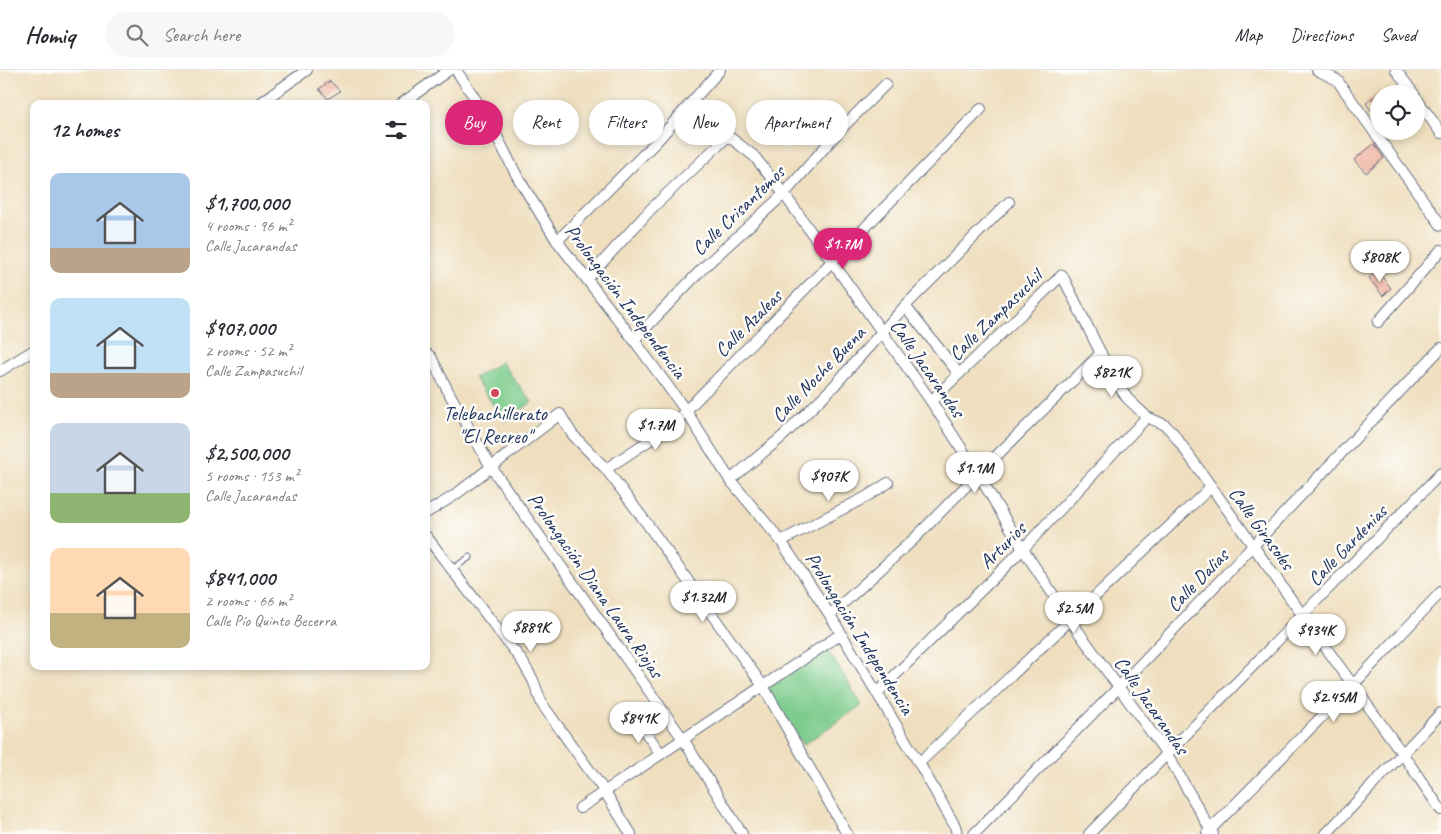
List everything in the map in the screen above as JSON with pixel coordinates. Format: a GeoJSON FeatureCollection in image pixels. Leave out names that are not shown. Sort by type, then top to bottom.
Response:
{"type":"FeatureCollection","features":[{"type":"Feature","properties":{"kind":"street"},"geometry":{"type":"LineString","coordinates":[[265,100],[307,70]]}},
{"type":"Feature","properties":{"kind":"street"},"geometry":{"type":"LineString","coordinates":[[407,100],[449,70]]}},
{"type":"Feature","properties":{"kind":"street","name":"Prolongación Independencia"},"geometry":{"type":"LineString","coordinates":[[456,70],[486,115],[517,176],[557,240],[686,411],[730,480],[781,541],[830,615],[920,763],[956,830],[964,834]]}},
{"type":"Feature","properties":{"kind":"street"},"geometry":{"type":"LineString","coordinates":[[557,240],[657,141],[720,70]]}},
{"type":"Feature","properties":{"kind":"street"},"geometry":{"type":"LineString","coordinates":[[1317,70],[1337,80],[1441,225]]}},
{"type":"Feature","properties":{"kind":"street"},"geometry":{"type":"LineString","coordinates":[[1396,70],[1407,85]]}},
{"type":"Feature","properties":{"kind":"street","name":"Calle Crisantemos"},"geometry":{"type":"LineString","coordinates":[[634,340],[704,267],[784,194],[840,130],[886,84]]}},
{"type":"Feature","properties":{"kind":"street","name":"Calle Azaleas"},"geometry":{"type":"LineString","coordinates":[[606,468],[671,426],[981,110]]}},
{"type":"Feature","properties":{"kind":"street"},"geometry":{"type":"LineString","coordinates":[[1425,111],[1441,133]]}},
{"type":"Feature","properties":{"kind":"street","name":"Calle Jacarandas"},"geometry":{"type":"LineString","coordinates":[[586,279],[652,208],[728,136],[754,156],[784,194],[931,401],[978,474],[1023,550],[1070,620],[1167,754],[1210,833]]}},
{"type":"Feature","properties":{"kind":"street","name":"Calle Noche Buena"},"geometry":{"type":"LineString","coordinates":[[730,480],[783,436],[827,393],[905,306],[1009,202]]}},
{"type":"Feature","properties":{"kind":"street"},"geometry":{"type":"LineString","coordinates":[[1378,322],[1441,250]]}},
{"type":"Feature","properties":{"kind":"street","name":"Calle Girasoles"},"geometry":{"type":"LineString","coordinates":[[1062,275],[1112,376],[1127,398],[1147,417],[1165,425],[1173,433],[1441,810]]}},
{"type":"Feature","properties":{"kind":"street","name":"Calle Zampasuchil"},"geometry":{"type":"LineString","coordinates":[[931,401],[1062,275]]}},
{"type":"Feature","properties":{"kind":"street"},"geometry":{"type":"LineString","coordinates":[[905,306],[959,374]]}},
{"type":"Feature","properties":{"kind":"street","name":"Calle Dalias"},"geometry":{"type":"LineString","coordinates":[[974,834],[1119,687],[1441,348]]}},
{"type":"Feature","properties":{"kind":"street"},"geometry":{"type":"LineString","coordinates":[[0,371],[30,352]]}},
{"type":"Feature","properties":{"kind":"street"},"geometry":{"type":"LineString","coordinates":[[830,615],[916,538],[1101,353]]}},
{"type":"Feature","properties":{"kind":"street","name":"Prolongación Diana Laura Riojas"},"geometry":{"type":"LineString","coordinates":[[430,360],[491,467],[683,739],[742,834]]}},
{"type":"Feature","properties":{"kind":"street"},"geometry":{"type":"LineString","coordinates":[[430,510],[455,494],[560,414],[572,434],[606,468],[763,686],[847,834]]}},
{"type":"Feature","properties":{"kind":"street","name":"Arturios"},"geometry":{"type":"LineString","coordinates":[[877,693],[1023,550],[1147,417]]}},
{"type":"Feature","properties":{"kind":"street","name":"Calle Gardenias"},"geometry":{"type":"LineString","coordinates":[[1089,834],[1441,473]]}},
{"type":"Feature","properties":{"kind":"street"},"geometry":{"type":"LineString","coordinates":[[781,541],[866,497],[888,483]]}},
{"type":"Feature","properties":{"kind":"street"},"geometry":{"type":"LineString","coordinates":[[920,763],[1211,487]]}},
{"type":"Feature","properties":{"kind":"street"},"geometry":{"type":"LineString","coordinates":[[430,541],[522,661],[533,680],[542,704],[605,792],[632,834]]}},
{"type":"Feature","properties":{"kind":"street"},"geometry":{"type":"LineString","coordinates":[[1210,833],[1441,592]]}},
{"type":"Feature","properties":{"kind":"street"},"geometry":{"type":"LineString","coordinates":[[580,808],[841,634]]}},
{"type":"Feature","properties":{"kind":"street"},"geometry":{"type":"LineString","coordinates":[[1326,834],[1441,713]]}},
{"type":"Feature","properties":{"kind":"street"},"geometry":{"type":"LineString","coordinates":[[637,720],[661,754]]}},
{"type":"Feature","properties":{"kind":"lane"},"geometry":{"type":"LineString","coordinates":[[451,570],[470,557]]}},
{"type":"Feature","properties":{"kind":"green space"},"geometry":{"type":"Polygon","coordinates":[[[501,362],[532,402],[505,421],[474,378],[501,362]]]}},
{"type":"Feature","properties":{"kind":"green space"},"geometry":{"type":"Polygon","coordinates":[[[827,649],[862,705],[803,745],[767,687],[827,649]]]}},
{"type":"Feature","properties":{"kind":"building"},"geometry":{"type":"Polygon","coordinates":[[[330,81],[340,91],[328,99],[319,89],[330,81]]]}},
{"type":"Feature","properties":{"kind":"building"},"geometry":{"type":"Polygon","coordinates":[[[1370,100],[1370,109],[1366,103],[1370,100]]]}},
{"type":"Feature","properties":{"kind":"building"},"geometry":{"type":"Polygon","coordinates":[[[1374,144],[1384,158],[1366,173],[1354,160],[1374,144]]]}},
{"type":"Feature","properties":{"kind":"building"},"geometry":{"type":"Polygon","coordinates":[[[1377,271],[1391,288],[1383,296],[1369,278],[1377,271]]]}},
{"type":"Feature","properties":{"kind":"place","name":"Telebachillerato \"El Recreo\""},"geometry":{"type":"Point","coordinates":[495,393]}}]}
